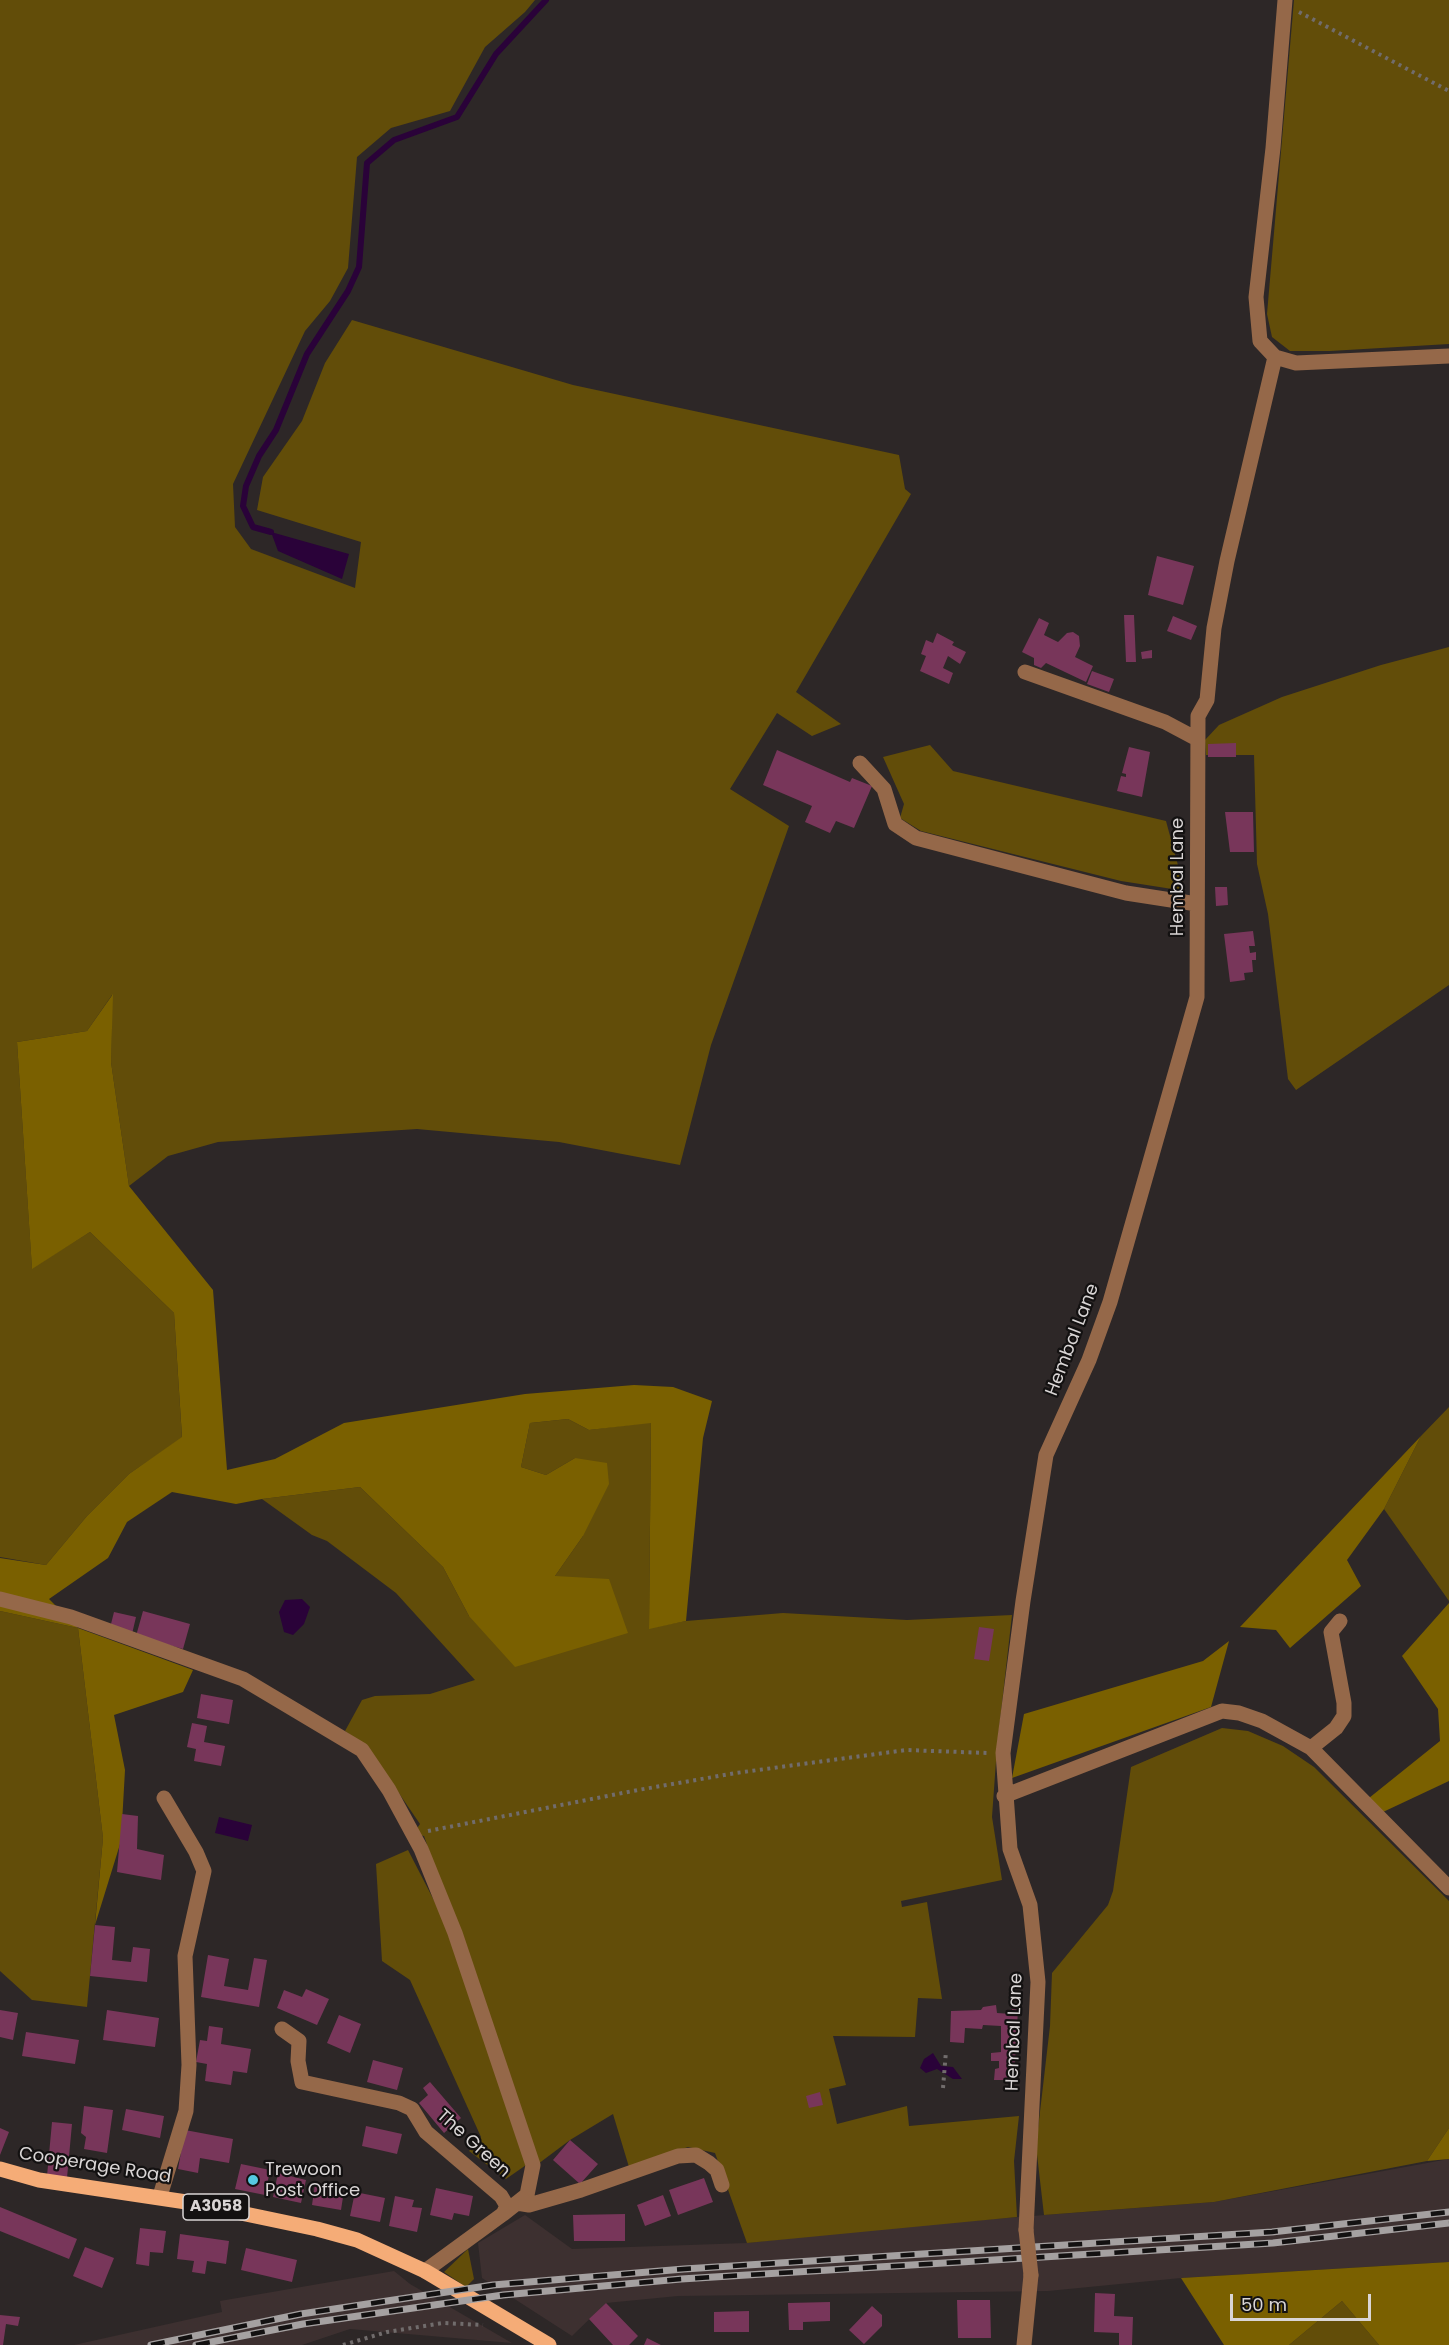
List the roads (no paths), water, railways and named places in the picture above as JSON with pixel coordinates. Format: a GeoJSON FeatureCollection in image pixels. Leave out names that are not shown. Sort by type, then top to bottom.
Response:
{"type":"FeatureCollection","features":[{"type":"Feature","properties":{"kind":"main road","name":"Cooperage Road"},"geometry":{"type":"LineString","coordinates":[[0,2169],[58,2183],[160,2196],[327,2231],[357,2240],[425,2271]]}},
{"type":"Feature","properties":{"kind":"main road","name":"A3058"},"geometry":{"type":"LineString","coordinates":[[425,2271],[549,2345]]}},
{"type":"Feature","properties":{"kind":"street"},"geometry":{"type":"LineString","coordinates":[[1285,2],[1275,124],[1256,297],[1260,341],[1275,357],[1296,363],[1449,356]]}},
{"type":"Feature","properties":{"kind":"street","name":"Hembal Lane"},"geometry":{"type":"LineString","coordinates":[[1024,2345],[1031,2275],[1026,2230],[1038,1982],[1030,1905],[1010,1849],[1004,1796],[1003,1753],[1023,1601],[1046,1455],[1089,1360],[1110,1302],[1197,997],[1198,716],[1207,700],[1215,628],[1227,561],[1275,357]]}},
{"type":"Feature","properties":{"kind":"street"},"geometry":{"type":"LineString","coordinates":[[1025,672],[1165,722],[1197,739]]}},
{"type":"Feature","properties":{"kind":"street"},"geometry":{"type":"LineString","coordinates":[[860,764],[884,789],[894,824],[916,838],[1126,893],[1197,904]]}},
{"type":"Feature","properties":{"kind":"street"},"geometry":{"type":"LineString","coordinates":[[0,1599],[71,1617],[243,1679],[362,1750],[389,1790],[413,1834],[454,1933],[533,2164],[527,2195],[425,2271]]}},
{"type":"Feature","properties":{"kind":"street"},"geometry":{"type":"LineString","coordinates":[[1311,1748],[1336,1728],[1344,1716],[1344,1703],[1331,1632],[1340,1621]]}},
{"type":"Feature","properties":{"kind":"street"},"geometry":{"type":"LineString","coordinates":[[1004,1796],[1222,1711],[1262,1721],[1311,1748],[1449,1888]]}},
{"type":"Feature","properties":{"kind":"street"},"geometry":{"type":"LineString","coordinates":[[160,2196],[186,2110],[189,2065],[185,1988],[186,1956],[204,1871],[196,1852],[164,1798]]}},
{"type":"Feature","properties":{"kind":"street","name":"The Green"},"geometry":{"type":"LineString","coordinates":[[282,2029],[299,2041],[298,2061],[302,2082],[399,2103],[412,2109],[426,2132],[501,2196],[507,2206],[503,2214]]}},
{"type":"Feature","properties":{"kind":"street"},"geometry":{"type":"LineString","coordinates":[[517,2203],[529,2205],[582,2190],[678,2156],[696,2156],[709,2163],[717,2170],[722,2185]]}},
{"type":"Feature","properties":{"kind":"waterway"},"geometry":{"type":"LineString","coordinates":[[271,532],[253,527],[243,506],[246,486],[259,456],[276,430],[307,354],[348,291],[359,267],[367,163],[394,140],[457,117],[496,54],[546,0]]}},
{"type":"Feature","properties":{"kind":"railway"},"geometry":{"type":"LineString","coordinates":[[151,2345],[301,2314],[493,2285],[684,2269],[1272,2232],[1449,2212]]}},
{"type":"Feature","properties":{"kind":"railway"},"geometry":{"type":"LineString","coordinates":[[196,2345],[303,2324],[503,2295],[681,2279],[1273,2243],[1449,2223]]}},
{"type":"Feature","properties":{"kind":"place","name":"Trewoon Post Office"},"geometry":{"type":"Point","coordinates":[253,2180]}}]}
